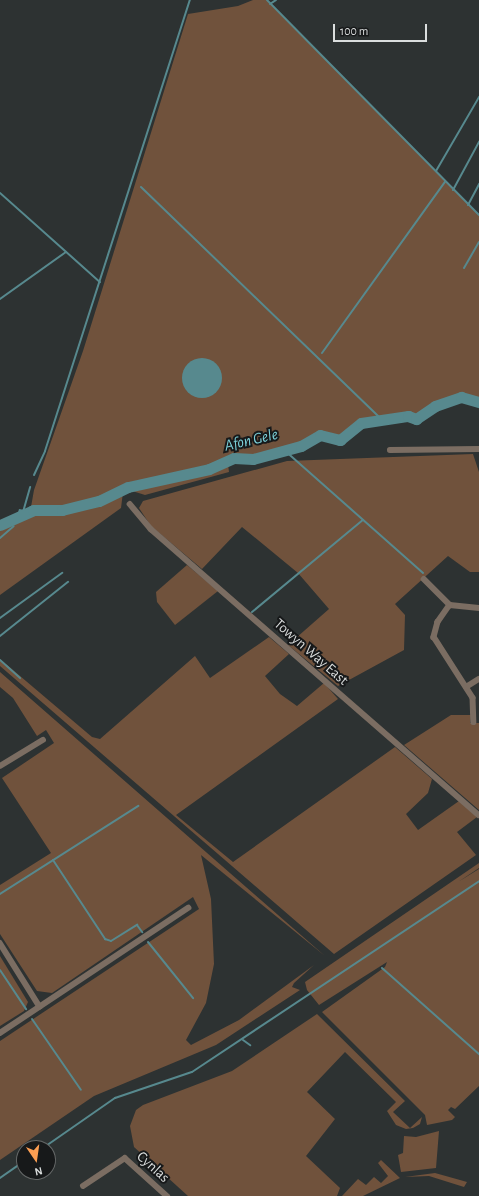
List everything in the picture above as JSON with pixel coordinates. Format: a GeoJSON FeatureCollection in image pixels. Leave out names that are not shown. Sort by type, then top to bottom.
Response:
{"type":"FeatureCollection","features":[{"type":"Feature","properties":{"kind":"street"},"geometry":{"type":"LineString","coordinates":[[390,450],[479,449]]}},
{"type":"Feature","properties":{"kind":"street","name":"Towyn Way East"},"geometry":{"type":"LineString","coordinates":[[130,504],[151,529],[479,815]]}},
{"type":"Feature","properties":{"kind":"street"},"geometry":{"type":"LineString","coordinates":[[424,579],[450,605],[479,608]]}},
{"type":"Feature","properties":{"kind":"street"},"geometry":{"type":"LineString","coordinates":[[450,605],[438,622],[434,637],[476,705],[474,722]]}},
{"type":"Feature","properties":{"kind":"street"},"geometry":{"type":"LineString","coordinates":[[466,687],[479,679]]}},
{"type":"Feature","properties":{"kind":"street"},"geometry":{"type":"LineString","coordinates":[[0,766],[43,740]]}},
{"type":"Feature","properties":{"kind":"street"},"geometry":{"type":"LineString","coordinates":[[0,1033],[188,908]]}},
{"type":"Feature","properties":{"kind":"street"},"geometry":{"type":"LineString","coordinates":[[0,943],[40,1007]]}},
{"type":"Feature","properties":{"kind":"street","name":"Cynlas"},"geometry":{"type":"LineString","coordinates":[[83,1186],[125,1158],[167,1196]]}},
{"type":"Feature","properties":{"kind":"shaded area"},"geometry":{"type":"Polygon","coordinates":[[[253,0],[267,0],[479,215],[479,400],[456,395],[416,414],[357,422],[339,438],[322,433],[301,443],[254,456],[234,456],[209,467],[126,483],[104,497],[68,507],[31,507],[34,490],[83,351],[188,14],[238,6],[253,0]]]}},
{"type":"Feature","properties":{"kind":"shaded area"},"geometry":{"type":"Polygon","coordinates":[[[473,454],[479,472],[479,572],[470,572],[448,556],[395,604],[405,615],[404,650],[338,686],[288,645],[329,609],[298,573],[242,527],[202,569],[151,526],[139,508],[143,501],[287,461],[473,454]]]}},
{"type":"Feature","properties":{"kind":"shaded area"},"geometry":{"type":"Polygon","coordinates":[[[228,464],[229,472],[145,495],[129,490],[228,464]]]}},
{"type":"Feature","properties":{"kind":"shaded area"},"geometry":{"type":"Polygon","coordinates":[[[123,492],[121,508],[0,595],[0,528],[38,511],[63,512],[103,503],[123,492]]]}},
{"type":"Feature","properties":{"kind":"shaded area"},"geometry":{"type":"Polygon","coordinates":[[[187,565],[218,591],[175,625],[157,602],[156,592],[187,565]]]}},
{"type":"Feature","properties":{"kind":"shaded area"},"geometry":{"type":"Polygon","coordinates":[[[269,637],[289,654],[265,676],[280,694],[297,706],[324,683],[338,699],[176,815],[233,862],[395,747],[432,779],[428,793],[406,814],[418,830],[459,801],[477,817],[457,832],[476,855],[334,954],[0,666],[0,659],[92,737],[100,739],[195,656],[210,678],[269,637]]]}},
{"type":"Feature","properties":{"kind":"shaded area"},"geometry":{"type":"Polygon","coordinates":[[[0,672],[325,956],[201,855],[211,899],[214,964],[206,1003],[186,1040],[191,1045],[239,1020],[314,965],[294,983],[292,987],[300,990],[216,1045],[94,1096],[29,1140],[16,1140],[16,1149],[0,1160],[0,1041],[199,909],[193,897],[52,993],[37,991],[0,934],[0,885],[51,853],[2,778],[54,743],[46,730],[37,736],[13,698],[0,687],[0,672]]]}},
{"type":"Feature","properties":{"kind":"shaded area"},"geometry":{"type":"Polygon","coordinates":[[[451,715],[471,715],[470,723],[479,723],[479,810],[404,745],[451,715]]]}},
{"type":"Feature","properties":{"kind":"shaded area"},"geometry":{"type":"Polygon","coordinates":[[[479,863],[479,868],[458,882],[479,869],[479,1086],[455,1109],[451,1107],[448,1110],[455,1117],[452,1120],[427,1125],[425,1115],[322,1012],[385,967],[387,962],[319,1005],[307,990],[305,982],[479,863]]]}},
{"type":"Feature","properties":{"kind":"shaded area"},"geometry":{"type":"Polygon","coordinates":[[[0,956],[28,1002],[24,1011],[0,1026],[0,956]]]}},
{"type":"Feature","properties":{"kind":"shaded area"},"geometry":{"type":"Polygon","coordinates":[[[317,1014],[405,1101],[393,1112],[410,1128],[422,1117],[420,1124],[413,1128],[406,1129],[396,1125],[387,1111],[396,1102],[345,1052],[307,1092],[335,1119],[306,1156],[340,1188],[337,1196],[188,1196],[134,1147],[130,1126],[136,1110],[143,1105],[232,1071],[317,1014]]]}},
{"type":"Feature","properties":{"kind":"shaded area"},"geometry":{"type":"Polygon","coordinates":[[[439,1131],[436,1168],[401,1172],[398,1155],[403,1153],[404,1136],[416,1137],[439,1131]]]}},
{"type":"Feature","properties":{"kind":"shaded area"},"geometry":{"type":"Polygon","coordinates":[[[381,1160],[400,1178],[363,1196],[342,1196],[358,1179],[366,1185],[374,1177],[381,1183],[388,1176],[378,1163],[381,1160]]]}},
{"type":"Feature","properties":{"kind":"shaded area"},"geometry":{"type":"Polygon","coordinates":[[[435,1173],[467,1182],[464,1187],[429,1176],[405,1177],[435,1173]]]}},
{"type":"Feature","properties":{"kind":"water"},"geometry":{"type":"Polygon","coordinates":[[[198,358],[206,358],[213,361],[219,367],[222,378],[219,389],[213,395],[206,398],[198,398],[191,395],[185,389],[182,382],[182,374],[185,367],[191,361],[198,358]]]}},
{"type":"Feature","properties":{"kind":"water"},"geometry":{"type":"Polygon","coordinates":[[[19,509],[25,510],[25,514],[33,510],[52,510],[35,512],[12,525],[0,527],[17,516],[19,509]]]}},
{"type":"Feature","properties":{"kind":"waterway"},"geometry":{"type":"LineString","coordinates":[[34,475],[45,451],[190,0]]}},
{"type":"Feature","properties":{"kind":"waterway"},"geometry":{"type":"LineString","coordinates":[[267,0],[479,215]]}},
{"type":"Feature","properties":{"kind":"waterway"},"geometry":{"type":"LineString","coordinates":[[270,4],[276,0]]}},
{"type":"Feature","properties":{"kind":"waterway"},"geometry":{"type":"LineString","coordinates":[[436,171],[479,97]]}},
{"type":"Feature","properties":{"kind":"waterway"},"geometry":{"type":"LineString","coordinates":[[453,190],[479,142]]}},
{"type":"Feature","properties":{"kind":"waterway"},"geometry":{"type":"LineString","coordinates":[[322,353],[445,182]]}},
{"type":"Feature","properties":{"kind":"waterway"},"geometry":{"type":"LineString","coordinates":[[468,205],[479,184]]}},
{"type":"Feature","properties":{"kind":"waterway"},"geometry":{"type":"LineString","coordinates":[[141,187],[382,420]]}},
{"type":"Feature","properties":{"kind":"waterway"},"geometry":{"type":"LineString","coordinates":[[0,193],[100,282]]}},
{"type":"Feature","properties":{"kind":"waterway"},"geometry":{"type":"LineString","coordinates":[[464,268],[479,242]]}},
{"type":"Feature","properties":{"kind":"waterway"},"geometry":{"type":"LineString","coordinates":[[0,299],[66,252]]}},
{"type":"Feature","properties":{"kind":"waterway","name":"Afon Gele"},"geometry":{"type":"LineString","coordinates":[[0,525],[33,510],[62,510],[99,501],[128,487],[209,469],[234,458],[253,459],[301,446],[320,435],[340,440],[361,423],[408,416],[416,419],[435,406],[461,397],[479,402]]}},
{"type":"Feature","properties":{"kind":"waterway"},"geometry":{"type":"LineString","coordinates":[[283,449],[423,573]]}},
{"type":"Feature","properties":{"kind":"waterway"},"geometry":{"type":"LineString","coordinates":[[23,512],[30,487]]}},
{"type":"Feature","properties":{"kind":"waterway"},"geometry":{"type":"LineString","coordinates":[[252,612],[363,520]]}},
{"type":"Feature","properties":{"kind":"waterway"},"geometry":{"type":"LineString","coordinates":[[0,538],[14,526]]}},
{"type":"Feature","properties":{"kind":"waterway"},"geometry":{"type":"LineString","coordinates":[[0,618],[62,573]]}},
{"type":"Feature","properties":{"kind":"waterway"},"geometry":{"type":"LineString","coordinates":[[0,636],[68,582]]}},
{"type":"Feature","properties":{"kind":"waterway"},"geometry":{"type":"LineString","coordinates":[[0,660],[20,678]]}},
{"type":"Feature","properties":{"kind":"waterway"},"geometry":{"type":"LineString","coordinates":[[0,894],[138,806]]}},
{"type":"Feature","properties":{"kind":"waterway"},"geometry":{"type":"LineString","coordinates":[[53,860],[105,939],[111,941],[137,925],[142,932]]}},
{"type":"Feature","properties":{"kind":"waterway"},"geometry":{"type":"LineString","coordinates":[[55,1140],[115,1098],[192,1072],[479,881]]}},
{"type":"Feature","properties":{"kind":"waterway"},"geometry":{"type":"LineString","coordinates":[[148,942],[193,998]]}},
{"type":"Feature","properties":{"kind":"waterway"},"geometry":{"type":"LineString","coordinates":[[382,968],[479,1054]]}},
{"type":"Feature","properties":{"kind":"waterway"},"geometry":{"type":"LineString","coordinates":[[0,970],[26,1009]]}},
{"type":"Feature","properties":{"kind":"waterway"},"geometry":{"type":"LineString","coordinates":[[32,1019],[81,1090]]}},
{"type":"Feature","properties":{"kind":"waterway"},"geometry":{"type":"LineString","coordinates":[[243,1040],[250,1045]]}},
{"type":"Feature","properties":{"kind":"waterway"},"geometry":{"type":"LineString","coordinates":[[0,1178],[16,1167]]}}]}
